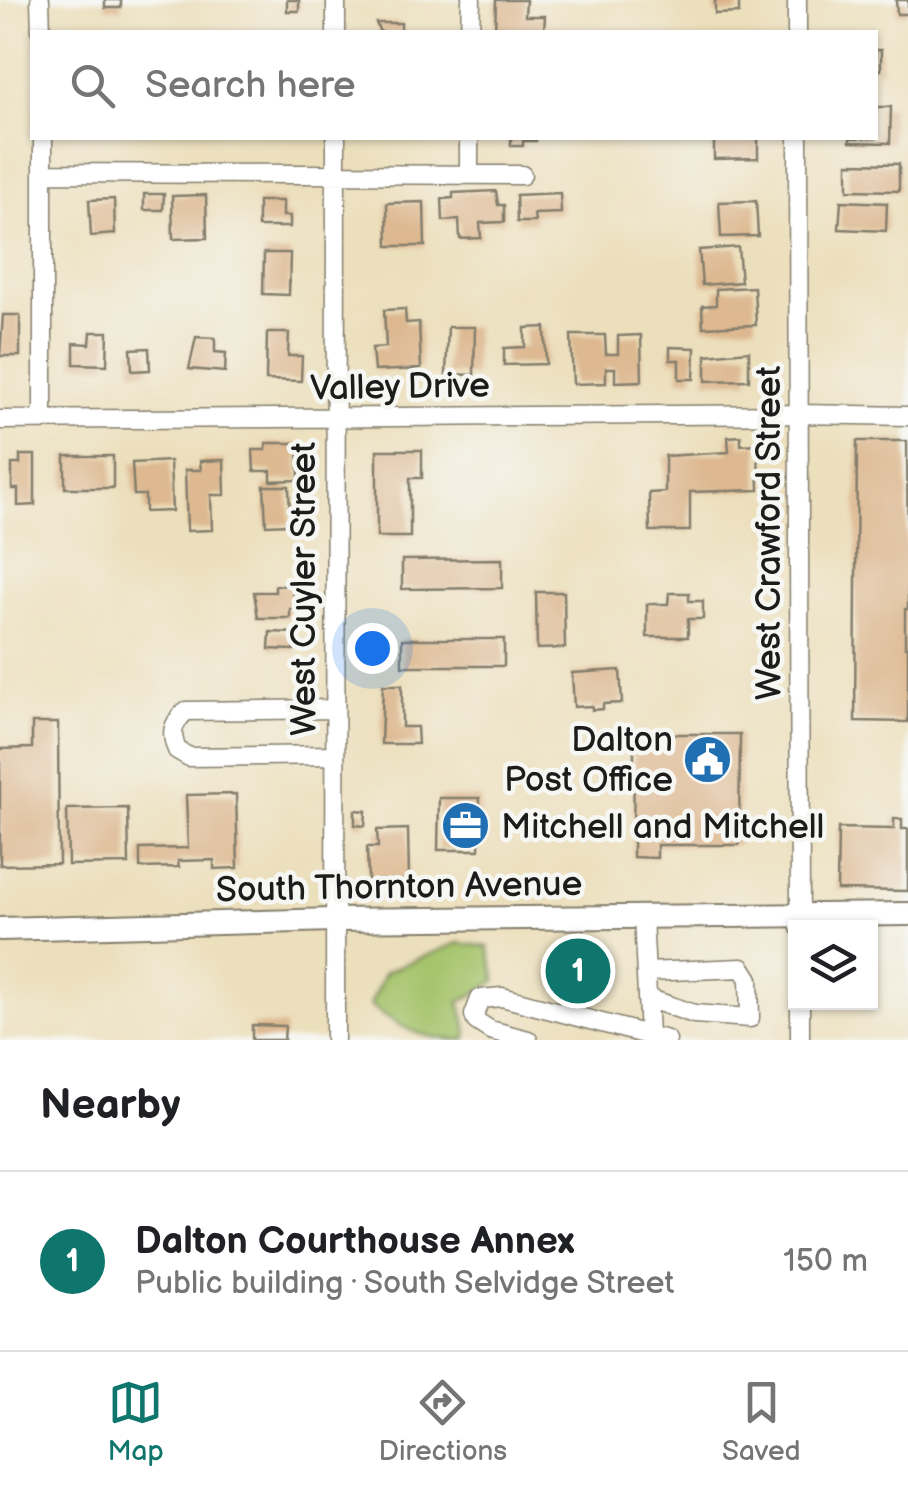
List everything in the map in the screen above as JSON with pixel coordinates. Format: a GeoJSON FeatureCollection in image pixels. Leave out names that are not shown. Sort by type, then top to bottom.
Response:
{"type":"FeatureCollection","features":[{"type":"Feature","properties":{"kind":"main road","name":"South Thornton Avenue"},"geometry":{"type":"LineString","coordinates":[[815,920],[908,914]]}},
{"type":"Feature","properties":{"kind":"main road","name":"South Thornton Avenue"},"geometry":{"type":"LineString","coordinates":[[0,929],[643,916],[788,921]]}},
{"type":"Feature","properties":{"kind":"street"},"geometry":{"type":"LineString","coordinates":[[40,0],[41,30]]}},
{"type":"Feature","properties":{"kind":"street"},"geometry":{"type":"LineString","coordinates":[[336,0],[336,30]]}},
{"type":"Feature","properties":{"kind":"street"},"geometry":{"type":"LineString","coordinates":[[470,0],[470,30]]}},
{"type":"Feature","properties":{"kind":"street"},"geometry":{"type":"LineString","coordinates":[[797,0],[797,30]]}},
{"type":"Feature","properties":{"kind":"street"},"geometry":{"type":"LineString","coordinates":[[42,419],[43,140]]}},
{"type":"Feature","properties":{"kind":"street","name":"West Cuyler Street"},"geometry":{"type":"LineString","coordinates":[[335,1040],[336,140]]}},
{"type":"Feature","properties":{"kind":"street"},"geometry":{"type":"LineString","coordinates":[[468,172],[469,140]]}},
{"type":"Feature","properties":{"kind":"street","name":"West Crawford Street"},"geometry":{"type":"LineString","coordinates":[[798,140],[800,920]]}},
{"type":"Feature","properties":{"kind":"street"},"geometry":{"type":"LineString","coordinates":[[44,173],[522,175]]}},
{"type":"Feature","properties":{"kind":"street","name":"Valley Drive"},"geometry":{"type":"LineString","coordinates":[[0,420],[908,416]]}},
{"type":"Feature","properties":{"kind":"street"},"geometry":{"type":"LineString","coordinates":[[335,709],[186,712],[174,722],[171,735],[176,750],[189,757],[335,755]]}},
{"type":"Feature","properties":{"kind":"street"},"geometry":{"type":"LineString","coordinates":[[643,916],[647,998],[658,1038]]}},
{"type":"Feature","properties":{"kind":"street"},"geometry":{"type":"LineString","coordinates":[[646,972],[742,968],[749,979],[750,1018],[694,1014],[647,998]]}},
{"type":"Feature","properties":{"kind":"street"},"geometry":{"type":"LineString","coordinates":[[528,1040],[481,1025],[474,1015],[477,1003],[486,996],[502,997],[658,1038]]}},
{"type":"Feature","properties":{"kind":"street"},"geometry":{"type":"LineString","coordinates":[[800,1010],[800,1040]]}},
{"type":"Feature","properties":{"kind":"green space"},"geometry":{"type":"Polygon","coordinates":[[[458,943],[488,947],[496,981],[460,1002],[468,1033],[466,1040],[415,1032],[370,1005],[385,972],[458,943]]]}},
{"type":"Feature","properties":{"kind":"building"},"geometry":{"type":"Polygon","coordinates":[[[105,0],[121,0],[121,8],[105,8],[105,0]]]}},
{"type":"Feature","properties":{"kind":"building"},"geometry":{"type":"Polygon","coordinates":[[[287,0],[299,0],[299,11],[287,11],[287,0]]]}},
{"type":"Feature","properties":{"kind":"building"},"geometry":{"type":"Polygon","coordinates":[[[496,0],[526,0],[525,16],[545,16],[544,30],[495,30],[496,0]]]}},
{"type":"Feature","properties":{"kind":"building"},"geometry":{"type":"Polygon","coordinates":[[[715,0],[739,0],[739,13],[715,14],[715,0]]]}},
{"type":"Feature","properties":{"kind":"building"},"geometry":{"type":"Polygon","coordinates":[[[896,0],[908,0],[908,14],[897,14],[896,0]]]}},
{"type":"Feature","properties":{"kind":"building"},"geometry":{"type":"Polygon","coordinates":[[[376,23],[401,23],[401,30],[379,30],[376,23]]]}},
{"type":"Feature","properties":{"kind":"building"},"geometry":{"type":"Polygon","coordinates":[[[878,107],[891,107],[890,143],[850,142],[878,140],[878,107]]]}},
{"type":"Feature","properties":{"kind":"building"},"geometry":{"type":"Polygon","coordinates":[[[511,140],[536,140],[523,141],[523,146],[511,146],[511,140]]]}},
{"type":"Feature","properties":{"kind":"building"},"geometry":{"type":"Polygon","coordinates":[[[714,140],[758,140],[758,158],[714,159],[714,140]]]}},
{"type":"Feature","properties":{"kind":"building"},"geometry":{"type":"Polygon","coordinates":[[[848,163],[899,164],[899,191],[848,190],[848,163]]]}},
{"type":"Feature","properties":{"kind":"building"},"geometry":{"type":"Polygon","coordinates":[[[496,191],[498,205],[504,205],[504,222],[480,223],[481,238],[460,239],[459,220],[443,221],[442,199],[453,198],[453,193],[496,191]]]}},
{"type":"Feature","properties":{"kind":"building"},"geometry":{"type":"Polygon","coordinates":[[[560,193],[561,213],[534,214],[535,222],[517,222],[516,195],[560,193]]]}},
{"type":"Feature","properties":{"kind":"building"},"geometry":{"type":"Polygon","coordinates":[[[144,194],[164,194],[163,210],[144,210],[144,194]]]}},
{"type":"Feature","properties":{"kind":"building"},"geometry":{"type":"Polygon","coordinates":[[[206,195],[207,238],[173,239],[172,196],[206,195]]]}},
{"type":"Feature","properties":{"kind":"building"},"geometry":{"type":"Polygon","coordinates":[[[114,199],[115,234],[91,236],[89,200],[114,199]]]}},
{"type":"Feature","properties":{"kind":"building"},"geometry":{"type":"Polygon","coordinates":[[[258,201],[283,201],[283,216],[290,216],[290,227],[258,227],[258,201]]]}},
{"type":"Feature","properties":{"kind":"building"},"geometry":{"type":"Polygon","coordinates":[[[756,201],[758,236],[721,237],[719,202],[756,201]]]}},
{"type":"Feature","properties":{"kind":"building"},"geometry":{"type":"Polygon","coordinates":[[[841,201],[887,203],[886,231],[839,229],[841,201]]]}},
{"type":"Feature","properties":{"kind":"building"},"geometry":{"type":"Polygon","coordinates":[[[424,202],[425,246],[388,246],[387,203],[424,202]]]}},
{"type":"Feature","properties":{"kind":"building"},"geometry":{"type":"Polygon","coordinates":[[[738,247],[741,282],[702,285],[699,250],[738,247]]]}},
{"type":"Feature","properties":{"kind":"building"},"geometry":{"type":"Polygon","coordinates":[[[264,253],[290,253],[289,295],[263,294],[264,253]]]}},
{"type":"Feature","properties":{"kind":"building"},"geometry":{"type":"Polygon","coordinates":[[[754,287],[756,325],[703,327],[702,306],[716,305],[716,289],[754,287]]]}},
{"type":"Feature","properties":{"kind":"building"},"geometry":{"type":"Polygon","coordinates":[[[405,309],[406,323],[419,322],[421,369],[374,371],[372,348],[386,347],[384,310],[405,309]]]}},
{"type":"Feature","properties":{"kind":"building"},"geometry":{"type":"Polygon","coordinates":[[[3,315],[20,315],[20,356],[0,356],[3,315]]]}},
{"type":"Feature","properties":{"kind":"building"},"geometry":{"type":"Polygon","coordinates":[[[448,327],[475,327],[474,375],[446,374],[448,327]]]}},
{"type":"Feature","properties":{"kind":"building"},"geometry":{"type":"Polygon","coordinates":[[[545,327],[546,364],[504,365],[504,348],[525,347],[525,328],[545,327]]]}},
{"type":"Feature","properties":{"kind":"building"},"geometry":{"type":"Polygon","coordinates":[[[91,332],[108,332],[107,365],[74,364],[74,343],[90,344],[91,332]]]}},
{"type":"Feature","properties":{"kind":"building"},"geometry":{"type":"Polygon","coordinates":[[[267,333],[289,333],[288,356],[302,356],[301,381],[266,380],[267,333]]]}},
{"type":"Feature","properties":{"kind":"building"},"geometry":{"type":"Polygon","coordinates":[[[571,335],[605,335],[606,354],[618,354],[618,336],[641,335],[642,381],[615,382],[615,368],[606,368],[606,383],[573,384],[571,335]]]}},
{"type":"Feature","properties":{"kind":"building"},"geometry":{"type":"Polygon","coordinates":[[[196,337],[215,338],[215,352],[226,353],[225,372],[189,369],[196,337]]]}},
{"type":"Feature","properties":{"kind":"building"},"geometry":{"type":"Polygon","coordinates":[[[670,347],[695,348],[694,379],[679,379],[679,360],[670,360],[670,347]]]}},
{"type":"Feature","properties":{"kind":"building"},"geometry":{"type":"Polygon","coordinates":[[[149,348],[150,370],[132,371],[131,349],[149,348]]]}},
{"type":"Feature","properties":{"kind":"building"},"geometry":{"type":"Polygon","coordinates":[[[749,351],[749,380],[706,381],[706,355],[749,351]]]}},
{"type":"Feature","properties":{"kind":"building"},"geometry":{"type":"Polygon","coordinates":[[[741,436],[741,445],[758,444],[759,490],[690,492],[690,531],[650,531],[649,493],[665,492],[665,456],[729,452],[728,437],[741,436]]]}},
{"type":"Feature","properties":{"kind":"building"},"geometry":{"type":"Polygon","coordinates":[[[857,441],[907,441],[908,722],[855,721],[857,441]]]}},
{"type":"Feature","properties":{"kind":"building"},"geometry":{"type":"Polygon","coordinates":[[[266,443],[298,443],[299,480],[271,481],[271,471],[254,471],[253,450],[266,450],[266,443]]]}},
{"type":"Feature","properties":{"kind":"building"},"geometry":{"type":"Polygon","coordinates":[[[377,450],[422,450],[422,478],[410,478],[410,537],[377,537],[377,450]]]}},
{"type":"Feature","properties":{"kind":"building"},"geometry":{"type":"Polygon","coordinates":[[[20,455],[35,455],[35,505],[18,506],[18,489],[12,489],[12,464],[20,464],[20,455]]]}},
{"type":"Feature","properties":{"kind":"building"},"geometry":{"type":"Polygon","coordinates":[[[65,456],[113,456],[113,488],[65,488],[65,456]]]}},
{"type":"Feature","properties":{"kind":"building"},"geometry":{"type":"Polygon","coordinates":[[[224,460],[225,495],[211,495],[212,530],[187,531],[185,470],[201,470],[200,461],[224,460]]]}},
{"type":"Feature","properties":{"kind":"building"},"geometry":{"type":"Polygon","coordinates":[[[170,461],[172,511],[145,512],[145,495],[134,495],[132,463],[170,461]]]}},
{"type":"Feature","properties":{"kind":"building"},"geometry":{"type":"Polygon","coordinates":[[[264,486],[289,486],[290,524],[266,525],[264,486]]]}},
{"type":"Feature","properties":{"kind":"building"},"geometry":{"type":"Polygon","coordinates":[[[502,559],[502,588],[402,589],[402,560],[502,559]]]}},
{"type":"Feature","properties":{"kind":"building"},"geometry":{"type":"Polygon","coordinates":[[[293,585],[300,609],[290,609],[290,618],[258,618],[254,592],[275,592],[275,586],[293,585]]]}},
{"type":"Feature","properties":{"kind":"building"},"geometry":{"type":"Polygon","coordinates":[[[536,592],[564,592],[565,648],[537,649],[536,592]]]}},
{"type":"Feature","properties":{"kind":"building"},"geometry":{"type":"Polygon","coordinates":[[[669,593],[689,593],[689,601],[703,601],[703,619],[688,619],[688,637],[647,637],[647,604],[668,604],[669,593]]]}},
{"type":"Feature","properties":{"kind":"building"},"geometry":{"type":"Polygon","coordinates":[[[270,632],[295,633],[294,650],[269,649],[270,632]]]}},
{"type":"Feature","properties":{"kind":"building"},"geometry":{"type":"Polygon","coordinates":[[[402,639],[504,639],[504,666],[402,666],[402,639]]]}},
{"type":"Feature","properties":{"kind":"building"},"geometry":{"type":"Polygon","coordinates":[[[620,670],[622,703],[603,704],[603,709],[592,710],[592,706],[574,707],[572,673],[620,670]]]}},
{"type":"Feature","properties":{"kind":"building"},"geometry":{"type":"Polygon","coordinates":[[[383,685],[402,685],[402,727],[417,727],[418,744],[381,744],[383,685]]]}},
{"type":"Feature","properties":{"kind":"building"},"geometry":{"type":"Polygon","coordinates":[[[32,723],[58,723],[59,864],[0,865],[0,749],[32,748],[32,723]]]}},
{"type":"Feature","properties":{"kind":"building"},"geometry":{"type":"Polygon","coordinates":[[[657,734],[740,734],[739,845],[657,845],[657,858],[633,857],[634,746],[657,747],[657,734]]]}},
{"type":"Feature","properties":{"kind":"building"},"geometry":{"type":"Polygon","coordinates":[[[236,794],[238,868],[214,869],[214,860],[178,861],[179,867],[140,868],[140,849],[188,848],[186,795],[236,794]]]}},
{"type":"Feature","properties":{"kind":"building"},"geometry":{"type":"Polygon","coordinates":[[[439,798],[480,798],[479,850],[438,850],[439,798]]]}},
{"type":"Feature","properties":{"kind":"building"},"geometry":{"type":"Polygon","coordinates":[[[128,808],[129,864],[68,865],[67,809],[128,808]]]}},
{"type":"Feature","properties":{"kind":"building"},"geometry":{"type":"Polygon","coordinates":[[[355,810],[366,811],[365,826],[355,825],[355,810]]]}},
{"type":"Feature","properties":{"kind":"building"},"geometry":{"type":"Polygon","coordinates":[[[894,819],[902,819],[902,829],[908,829],[908,891],[837,890],[838,828],[894,829],[894,819]]]}},
{"type":"Feature","properties":{"kind":"building"},"geometry":{"type":"Polygon","coordinates":[[[408,829],[409,880],[368,881],[367,847],[378,847],[377,830],[408,829]]]}},
{"type":"Feature","properties":{"kind":"building"},"geometry":{"type":"Polygon","coordinates":[[[252,1025],[285,1026],[284,1040],[252,1040],[252,1025]]]}},
{"type":"Feature","properties":{"kind":"place","name":"Dalton Post Office"},"geometry":{"type":"Point","coordinates":[708,759]}},
{"type":"Feature","properties":{"kind":"place","name":"Mitchell and Mitchell"},"geometry":{"type":"Point","coordinates":[466,826]}},
{"type":"Feature","properties":{"kind":"place","name":"Dalton Courthouse Annex"},"geometry":{"type":"Point","coordinates":[578,971]}}]}
